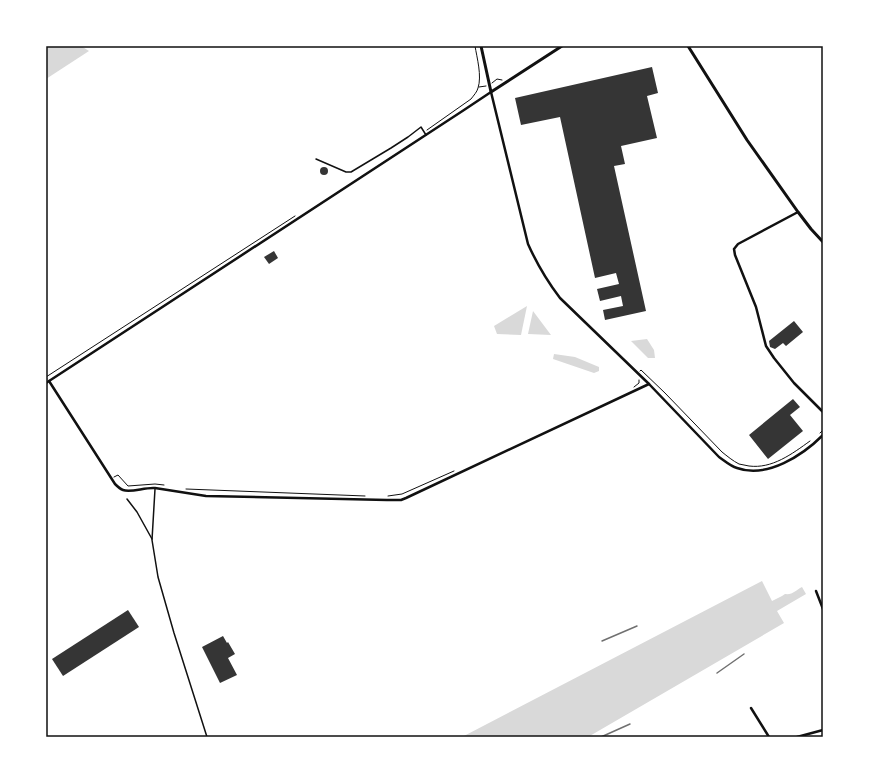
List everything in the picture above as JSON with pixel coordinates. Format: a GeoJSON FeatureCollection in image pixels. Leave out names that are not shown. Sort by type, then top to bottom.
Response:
{"type":"FeatureCollection","features":[{"type":"Feature","properties":{"kind":"street"},"geometry":{"type":"LineString","coordinates":[[481,46],[528,244],[534,258],[550,285],[560,298],[638,373],[719,457],[728,464],[738,468],[756,471],[766,470],[795,457],[814,444],[823,435]]}},
{"type":"Feature","properties":{"kind":"street"},"geometry":{"type":"LineString","coordinates":[[562,46],[47,382],[115,484],[122,490],[129,491],[149,487],[206,496],[387,500],[401,500],[406,498],[649,384]]}},
{"type":"Feature","properties":{"kind":"street"},"geometry":{"type":"LineString","coordinates":[[688,46],[747,140],[798,212],[823,242]]}},
{"type":"Feature","properties":{"kind":"street"},"geometry":{"type":"LineString","coordinates":[[798,212],[738,244],[734,249],[756,307],[766,346],[794,383],[823,412]]}},
{"type":"Feature","properties":{"kind":"street"},"geometry":{"type":"LineString","coordinates":[[816,591],[823,609]]}},
{"type":"Feature","properties":{"kind":"street"},"geometry":{"type":"LineString","coordinates":[[752,708],[768,737]]}},
{"type":"Feature","properties":{"kind":"street"},"geometry":{"type":"LineString","coordinates":[[797,737],[823,730]]}},
{"type":"Feature","properties":{"kind":"lane"},"geometry":{"type":"LineString","coordinates":[[316,159],[346,172],[351,172],[391,148],[421,127],[426,135]]}},
{"type":"Feature","properties":{"kind":"lane"},"geometry":{"type":"LineString","coordinates":[[155,488],[152,540],[158,577],[207,737]]}},
{"type":"Feature","properties":{"kind":"lane"},"geometry":{"type":"LineString","coordinates":[[127,499],[137,512],[152,540]]}},
{"type":"Feature","properties":{"kind":"path"},"geometry":{"type":"LineString","coordinates":[[424,132],[471,99],[476,93],[479,75],[474,46]]}},
{"type":"Feature","properties":{"kind":"path"},"geometry":{"type":"LineString","coordinates":[[46,377],[299,213]]}},
{"type":"Feature","properties":{"kind":"path"},"geometry":{"type":"LineString","coordinates":[[638,373],[641,370],[722,452],[740,464],[756,466],[772,464],[791,454],[812,440]]}},
{"type":"Feature","properties":{"kind":"path"},"geometry":{"type":"LineString","coordinates":[[632,389],[639,383],[639,379]]}},
{"type":"Feature","properties":{"kind":"path"},"geometry":{"type":"LineString","coordinates":[[818,435],[823,430]]}},
{"type":"Feature","properties":{"kind":"path"},"geometry":{"type":"LineString","coordinates":[[386,496],[402,494],[453,472]]}},
{"type":"Feature","properties":{"kind":"path"},"geometry":{"type":"LineString","coordinates":[[112,479],[118,475],[128,486],[155,484],[168,486]]}},
{"type":"Feature","properties":{"kind":"path"},"geometry":{"type":"LineString","coordinates":[[181,489],[371,496]]}},
{"type":"Feature","properties":{"kind":"shaded area"},"geometry":{"type":"Polygon","coordinates":[[[46,46],[81,46],[89,51],[46,79],[46,46]]]}},
{"type":"Feature","properties":{"kind":"shaded area"},"geometry":{"type":"Polygon","coordinates":[[[527,306],[521,335],[497,334],[494,326],[527,306]]]}},
{"type":"Feature","properties":{"kind":"shaded area"},"geometry":{"type":"Polygon","coordinates":[[[533,311],[551,335],[528,334],[533,311]]]}},
{"type":"Feature","properties":{"kind":"shaded area"},"geometry":{"type":"Polygon","coordinates":[[[647,339],[654,350],[655,358],[648,358],[631,341],[647,339]]]}},
{"type":"Feature","properties":{"kind":"shaded area"},"geometry":{"type":"Polygon","coordinates":[[[554,354],[575,357],[599,367],[599,371],[594,373],[553,359],[554,354]]]}},
{"type":"Feature","properties":{"kind":"shaded area"},"geometry":{"type":"Polygon","coordinates":[[[762,581],[772,601],[785,594],[792,593],[802,587],[806,594],[777,611],[784,623],[588,737],[462,737],[762,581]]]}},
{"type":"Feature","properties":{"kind":"building"},"geometry":{"type":"Polygon","coordinates":[[[652,67],[658,93],[647,96],[657,138],[621,146],[625,164],[614,166],[646,311],[605,320],[603,310],[623,306],[621,296],[600,301],[597,289],[619,284],[616,273],[595,278],[560,117],[521,125],[515,98],[652,67]]]}},
{"type":"Feature","properties":{"kind":"building"},"geometry":{"type":"Polygon","coordinates":[[[322,167],[326,167],[328,171],[326,175],[322,175],[320,173],[320,169],[322,167]]]}},
{"type":"Feature","properties":{"kind":"building"},"geometry":{"type":"Polygon","coordinates":[[[274,251],[278,258],[269,264],[264,257],[274,251]]]}},
{"type":"Feature","properties":{"kind":"building"},"geometry":{"type":"Polygon","coordinates":[[[794,321],[803,332],[786,346],[783,343],[775,349],[770,347],[769,341],[794,321]]]}},
{"type":"Feature","properties":{"kind":"building"},"geometry":{"type":"Polygon","coordinates":[[[793,399],[800,407],[790,415],[803,431],[768,459],[749,435],[793,399]]]}},
{"type":"Feature","properties":{"kind":"building"},"geometry":{"type":"Polygon","coordinates":[[[128,610],[139,627],[63,676],[52,659],[128,610]]]}},
{"type":"Feature","properties":{"kind":"building"},"geometry":{"type":"Polygon","coordinates":[[[223,636],[235,654],[228,658],[237,675],[220,683],[202,647],[223,636]]]}},
{"type":"Feature","properties":{"kind":"railway"},"geometry":{"type":"LineString","coordinates":[[602,641],[637,626]]}},
{"type":"Feature","properties":{"kind":"railway"},"geometry":{"type":"LineString","coordinates":[[717,673],[744,654]]}},
{"type":"Feature","properties":{"kind":"railway"},"geometry":{"type":"LineString","coordinates":[[601,737],[630,724]]}}]}
